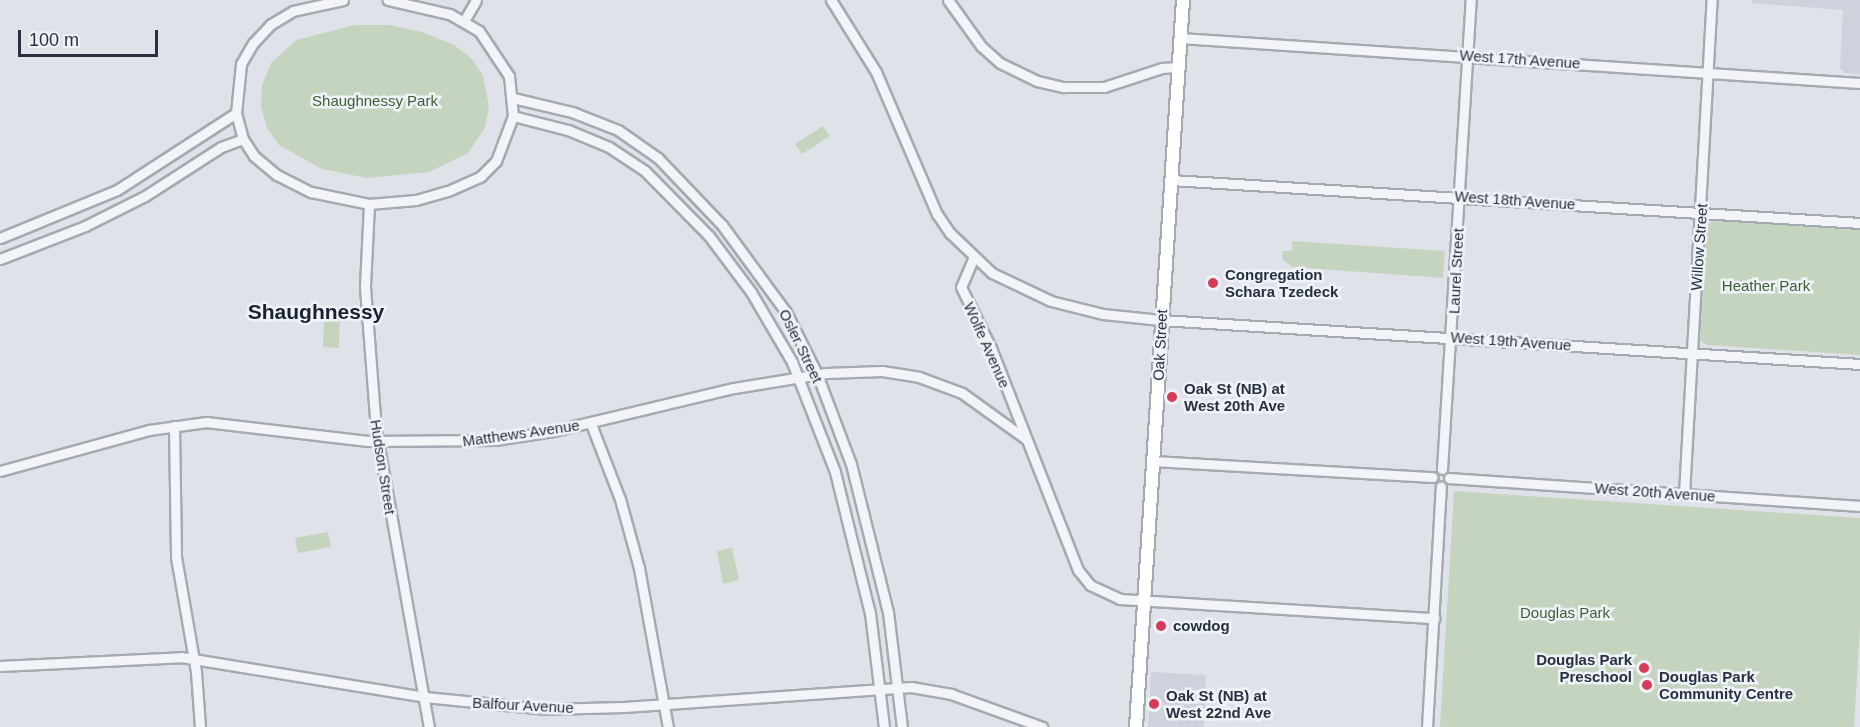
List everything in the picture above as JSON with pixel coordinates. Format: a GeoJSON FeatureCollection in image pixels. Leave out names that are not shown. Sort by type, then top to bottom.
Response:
{"type":"FeatureCollection","features":[{"type":"Feature","properties":{"kind":"main road","name":"Oak Street"},"geometry":{"type":"LineString","coordinates":[[1136,727],[1183,0]]}},
{"type":"Feature","properties":{"kind":"street"},"geometry":{"type":"LineString","coordinates":[[288,0],[293,11]]}},
{"type":"Feature","properties":{"kind":"street"},"geometry":{"type":"LineString","coordinates":[[343,0],[293,11],[271,24],[253,43],[241,64],[236,113],[243,139],[254,156],[277,175],[311,192],[369,204],[416,200],[448,191],[481,176],[496,161],[513,116],[509,76],[498,56],[464,21],[413,3],[388,0]]}},
{"type":"Feature","properties":{"kind":"street"},"geometry":{"type":"LineString","coordinates":[[464,21],[476,0]]}},
{"type":"Feature","properties":{"kind":"street"},"geometry":{"type":"LineString","coordinates":[[831,0],[888,97],[937,213],[973,259]]}},
{"type":"Feature","properties":{"kind":"street"},"geometry":{"type":"LineString","coordinates":[[948,0],[981,46],[1000,63],[1037,81],[1064,87],[1104,87],[1162,68],[1178,67]]}},
{"type":"Feature","properties":{"kind":"street","name":"Laurel Street"},"geometry":{"type":"LineString","coordinates":[[1442,469],[1452,337],[1471,0]]}},
{"type":"Feature","properties":{"kind":"street","name":"Willow Street"},"geometry":{"type":"LineString","coordinates":[[1684,494],[1712,0]]}},
{"type":"Feature","properties":{"kind":"street","name":"West 17th Avenue"},"geometry":{"type":"LineString","coordinates":[[1180,38],[1860,82]]}},
{"type":"Feature","properties":{"kind":"street","name":"Osler Street"},"geometry":{"type":"LineString","coordinates":[[513,98],[572,112],[618,130],[658,158],[690,187],[767,282],[817,374],[851,464],[875,550],[899,687],[902,727]]}},
{"type":"Feature","properties":{"kind":"street"},"geometry":{"type":"LineString","coordinates":[[0,238],[117,190],[236,113]]}},
{"type":"Feature","properties":{"kind":"street","name":"Osler Street"},"geometry":{"type":"LineString","coordinates":[[513,116],[568,129],[609,147],[645,171],[709,236],[751,291],[797,376],[835,472],[857,552],[880,688],[884,727]]}},
{"type":"Feature","properties":{"kind":"street"},"geometry":{"type":"LineString","coordinates":[[0,259],[85,226],[145,195],[221,147],[243,139]]}},
{"type":"Feature","properties":{"kind":"street","name":"West 18th Avenue"},"geometry":{"type":"LineString","coordinates":[[1171,180],[1860,223]]}},
{"type":"Feature","properties":{"kind":"street","name":"Hudson Street"},"geometry":{"type":"LineString","coordinates":[[369,204],[365,287],[378,442],[429,727]]}},
{"type":"Feature","properties":{"kind":"street","name":"West 19th Avenue"},"geometry":{"type":"LineString","coordinates":[[973,259],[1009,283],[1061,304],[1103,314],[1161,320],[1860,364]]}},
{"type":"Feature","properties":{"kind":"street","name":"Wolfe Avenue"},"geometry":{"type":"LineString","coordinates":[[973,259],[962,287],[991,348],[1026,439],[1086,581],[1111,597],[1145,601],[1434,618]]}},
{"type":"Feature","properties":{"kind":"street","name":"Matthews Avenue"},"geometry":{"type":"LineString","coordinates":[[0,471],[174,426],[243,424],[321,438],[378,442],[495,440],[591,424],[797,376],[882,371],[920,377],[962,393],[1026,439]]}},
{"type":"Feature","properties":{"kind":"street"},"geometry":{"type":"LineString","coordinates":[[591,424],[620,499],[639,568],[668,727]]}},
{"type":"Feature","properties":{"kind":"street"},"geometry":{"type":"LineString","coordinates":[[174,426],[176,556],[194,659],[200,727]]}},
{"type":"Feature","properties":{"kind":"street"},"geometry":{"type":"LineString","coordinates":[[1154,461],[1433,477],[1442,469],[1449,478],[1441,486],[1426,727]]}},
{"type":"Feature","properties":{"kind":"street"},"geometry":{"type":"LineString","coordinates":[[1433,477],[1441,486]]}},
{"type":"Feature","properties":{"kind":"street","name":"West 20th Avenue"},"geometry":{"type":"LineString","coordinates":[[1449,478],[1860,506]]}},
{"type":"Feature","properties":{"kind":"street","name":"Balfour Avenue"},"geometry":{"type":"LineString","coordinates":[[0,666],[194,659],[425,697],[546,709],[665,704],[899,687],[951,694],[1042,727]]}},
{"type":"Feature","properties":{"kind":"shaded area"},"geometry":{"type":"Polygon","coordinates":[[[1752,0],[1860,0],[1860,74],[1845,73],[1840,68],[1843,10],[1752,3],[1752,0]]]}},
{"type":"Feature","properties":{"kind":"shaded area"},"geometry":{"type":"Polygon","coordinates":[[[1151,672],[1206,675],[1204,727],[1148,727],[1151,672]]]}},
{"type":"Feature","properties":{"kind":"green space","name":"Shaughnessy Park"},"geometry":{"type":"Polygon","coordinates":[[[355,25],[389,25],[422,32],[454,45],[471,58],[483,75],[489,107],[485,128],[468,153],[429,172],[367,178],[322,169],[279,145],[267,128],[261,107],[262,85],[271,63],[296,40],[355,25]]]}},
{"type":"Feature","properties":{"kind":"green space"},"geometry":{"type":"Polygon","coordinates":[[[823,126],[830,136],[802,154],[795,144],[823,126]]]}},
{"type":"Feature","properties":{"kind":"green space","name":"Heather Park"},"geometry":{"type":"Polygon","coordinates":[[[1715,219],[1860,229],[1860,355],[1708,345],[1700,341],[1706,226],[1715,219]]]}},
{"type":"Feature","properties":{"kind":"green space"},"geometry":{"type":"Polygon","coordinates":[[[1292,241],[1445,251],[1443,278],[1292,267],[1282,259],[1283,251],[1292,251],[1292,241]]]}},
{"type":"Feature","properties":{"kind":"green space"},"geometry":{"type":"Polygon","coordinates":[[[324,314],[340,315],[339,348],[323,347],[324,314]]]}},
{"type":"Feature","properties":{"kind":"green space","name":"Douglas Park"},"geometry":{"type":"Polygon","coordinates":[[[1454,491],[1860,518],[1860,625],[1854,727],[1440,727],[1454,491]]]}},
{"type":"Feature","properties":{"kind":"green space"},"geometry":{"type":"Polygon","coordinates":[[[328,532],[331,547],[298,553],[295,538],[328,532]]]}},
{"type":"Feature","properties":{"kind":"green space"},"geometry":{"type":"Polygon","coordinates":[[[732,548],[739,580],[723,584],[717,551],[732,548]]]}},
{"type":"Feature","properties":{"kind":"place","name":"Congregation Schara Tzedeck"},"geometry":{"type":"Point","coordinates":[1213,283]}},
{"type":"Feature","properties":{"kind":"place","name":"Oak St (NB) at West 20th Ave"},"geometry":{"type":"Point","coordinates":[1172,397]}},
{"type":"Feature","properties":{"kind":"place","name":"cowdog"},"geometry":{"type":"Point","coordinates":[1161,626]}},
{"type":"Feature","properties":{"kind":"place","name":"Douglas Park Preschool"},"geometry":{"type":"Point","coordinates":[1644,668]}},
{"type":"Feature","properties":{"kind":"place","name":"Douglas Park Community Centre"},"geometry":{"type":"Point","coordinates":[1647,685]}},
{"type":"Feature","properties":{"kind":"place","name":"Oak St (NB) at West 22nd Ave"},"geometry":{"type":"Point","coordinates":[1154,704]}},
{"type":"Feature","properties":{"kind":"district","name":"Shaughnessy"},"geometry":{"type":"Point","coordinates":[316,312]}}]}
